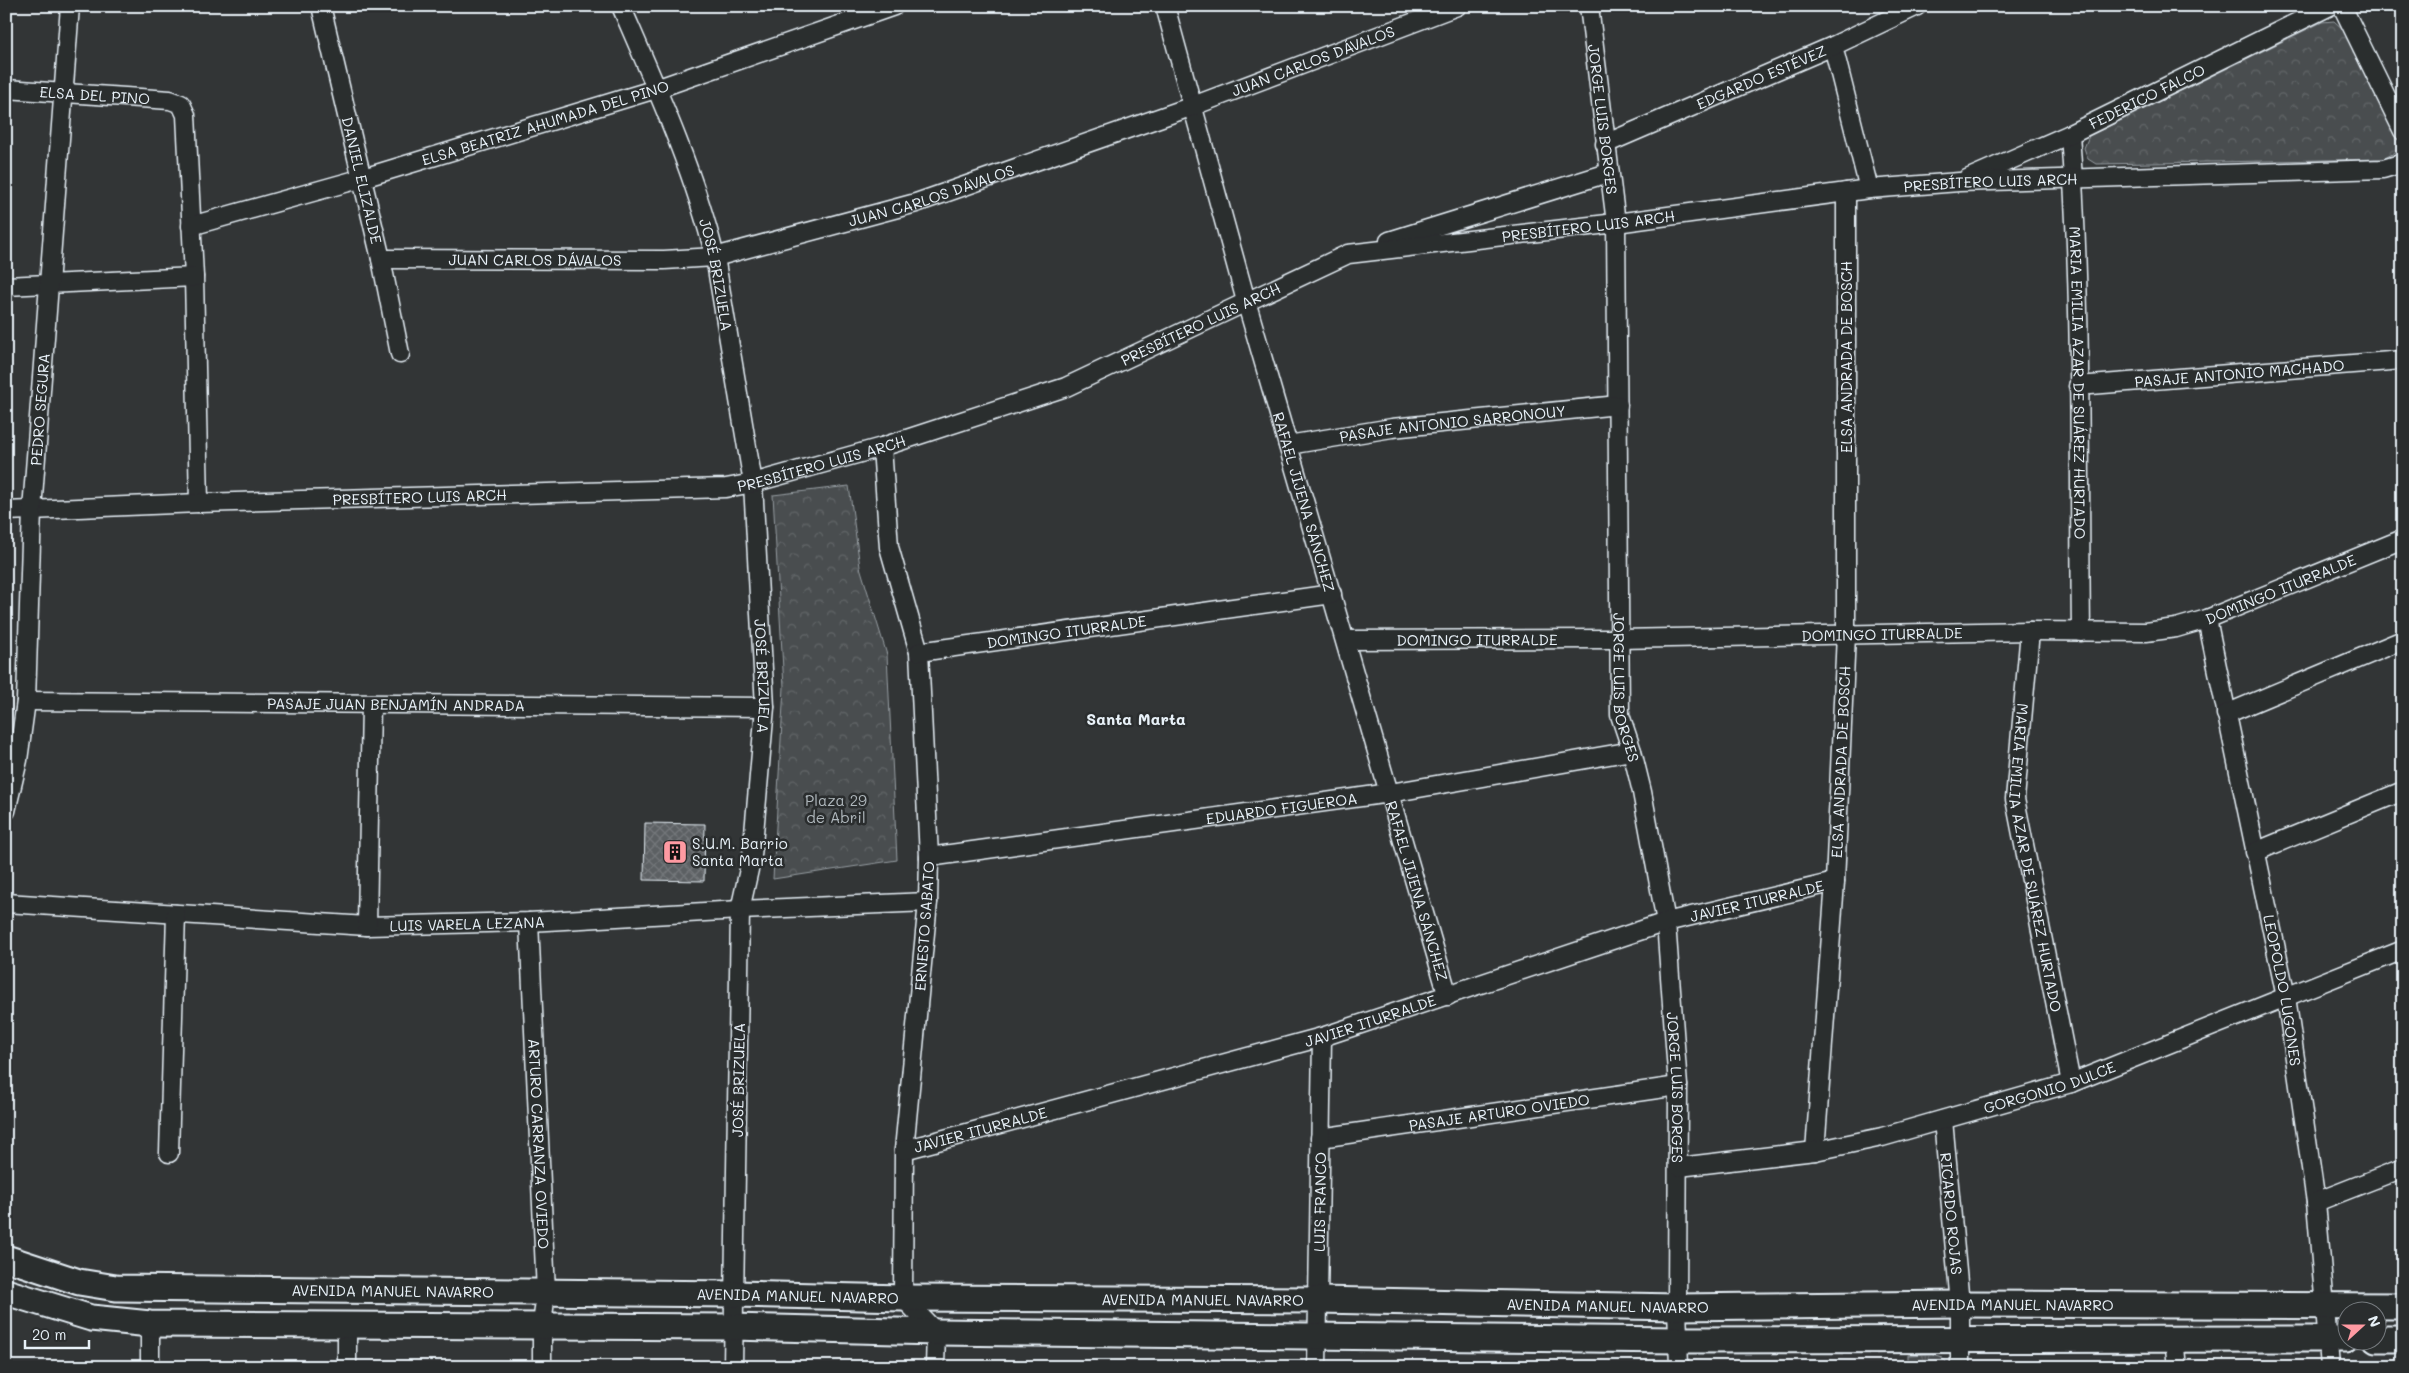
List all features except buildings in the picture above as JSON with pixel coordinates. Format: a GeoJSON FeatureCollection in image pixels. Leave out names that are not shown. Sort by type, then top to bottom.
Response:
{"type":"FeatureCollection","features":[{"type":"Feature","properties":{"kind":"main road","name":"AVENIDA MANUEL NAVARRO"},"geometry":{"type":"LineString","coordinates":[[6,1258],[79,1282],[116,1288],[734,1294],[903,1298],[1318,1300],[1677,1307],[1960,1304],[2403,1306]]}},
{"type":"Feature","properties":{"kind":"main road"},"geometry":{"type":"LineString","coordinates":[[6,1292],[91,1318],[150,1324],[542,1325],[936,1332],[1679,1340],[2336,1339]]}},
{"type":"Feature","properties":{"kind":"main road"},"geometry":{"type":"LineString","coordinates":[[2386,1339],[2403,1339]]}},
{"type":"Feature","properties":{"kind":"street","name":"PEDRO SEGURA"},"geometry":{"type":"LineString","coordinates":[[6,811],[12,760],[26,701],[32,510],[70,6]]}},
{"type":"Feature","properties":{"kind":"street","name":"DANIEL ELIZALDE"},"geometry":{"type":"LineString","coordinates":[[321,6],[381,259],[400,354]]}},
{"type":"Feature","properties":{"kind":"street","name":"JOSÉ BRIZUELA"},"geometry":{"type":"LineString","coordinates":[[621,6],[656,89],[706,221],[715,257],[753,483],[765,707],[752,856],[740,910],[733,1367]]}},
{"type":"Feature","properties":{"kind":"street","name":"ELSA BEATRIZ AHUMADA DEL PINO"},"geometry":{"type":"LineString","coordinates":[[191,226],[362,178],[656,89],[894,6]]}},
{"type":"Feature","properties":{"kind":"street","name":"RAFAEL JIJENA SÁNCHEZ"},"geometry":{"type":"LineString","coordinates":[[1166,6],[1246,301],[1448,996]]}},
{"type":"Feature","properties":{"kind":"street","name":"JUAN CARLOS DÁVALOS"},"geometry":{"type":"LineString","coordinates":[[381,259],[664,260],[715,257],[916,203],[1193,106],[1457,6]]}},
{"type":"Feature","properties":{"kind":"street","name":"JORGE LUIS BORGES"},"geometry":{"type":"LineString","coordinates":[[1589,6],[1608,172],[1616,223],[1620,716],[1632,750],[1642,792],[1666,922],[1678,1086],[1677,1307],[1679,1367]]}},
{"type":"Feature","properties":{"kind":"street","name":"EDGARDO ESTÉVEZ"},"geometry":{"type":"LineString","coordinates":[[1605,144],[1833,46],[1917,6]]}},
{"type":"Feature","properties":{"kind":"street","name":"FEDERICO FALCO"},"geometry":{"type":"LineString","coordinates":[[1959,182],[2070,134],[2330,6]]}},
{"type":"Feature","properties":{"kind":"street"},"geometry":{"type":"LineString","coordinates":[[2342,6],[2403,131]]}},
{"type":"Feature","properties":{"kind":"street"},"geometry":{"type":"LineString","coordinates":[[1833,46],[1869,189]]}},
{"type":"Feature","properties":{"kind":"street","name":"ELSA DEL PINO"},"geometry":{"type":"LineString","coordinates":[[6,88],[170,100],[181,104],[186,114],[191,226]]}},
{"type":"Feature","properties":{"kind":"street","name":"MARIA EMILIA AZAR DE SUÁREZ HURTADO"},"geometry":{"type":"LineString","coordinates":[[2070,134],[2074,180],[2081,632]]}},
{"type":"Feature","properties":{"kind":"street","name":"PRESBÍTERO LUIS ARCH"},"geometry":{"type":"LineString","coordinates":[[6,511],[199,503],[716,488],[753,483],[882,447],[1066,387],[1348,254],[1616,223],[1869,189],[1959,182],[2074,180],[2383,169],[2403,163]]}},
{"type":"Feature","properties":{"kind":"street"},"geometry":{"type":"LineString","coordinates":[[1348,254],[1608,172]]}},
{"type":"Feature","properties":{"kind":"street","name":"ELSA ANDRADA DE BOSCH"},"geometry":{"type":"LineString","coordinates":[[1815,1151],[1834,882],[1846,634],[1846,192]]}},
{"type":"Feature","properties":{"kind":"street"},"geometry":{"type":"LineString","coordinates":[[191,226],[194,277],[199,503]]}},
{"type":"Feature","properties":{"kind":"street"},"geometry":{"type":"LineString","coordinates":[[6,286],[194,277]]}},
{"type":"Feature","properties":{"kind":"street","name":"PASAJE ANTONIO MACHADO"},"geometry":{"type":"LineString","coordinates":[[2078,386],[2403,360]]}},
{"type":"Feature","properties":{"kind":"street","name":"PASAJE ANTONIO SARRONOUY"},"geometry":{"type":"LineString","coordinates":[[1288,445],[1392,428],[1618,405]]}},
{"type":"Feature","properties":{"kind":"street","name":"ERNESTO SABATO"},"geometry":{"type":"LineString","coordinates":[[882,447],[889,547],[919,652],[929,858],[928,902],[904,1150],[903,1298]]}},
{"type":"Feature","properties":{"kind":"street","name":"DOMINGO ITURRALDE"},"geometry":{"type":"LineString","coordinates":[[1346,640],[1619,639],[1846,634],[2146,632],[2176,628],[2207,619],[2403,539]]}},
{"type":"Feature","properties":{"kind":"street","name":"DOMINGO ITURRALDE"},"geometry":{"type":"LineString","coordinates":[[919,652],[1332,594]]}},
{"type":"Feature","properties":{"kind":"street","name":"LEOPOLDO LUGONES"},"geometry":{"type":"LineString","coordinates":[[2207,619],[2286,997],[2316,1202],[2325,1306],[2336,1336]]}},
{"type":"Feature","properties":{"kind":"street","name":"MARIA EMILIA AZAR DE SUÁREZ HURTADO"},"geometry":{"type":"LineString","coordinates":[[2030,632],[2014,799],[2071,1083]]}},
{"type":"Feature","properties":{"kind":"street"},"geometry":{"type":"LineString","coordinates":[[2226,714],[2403,640]]}},
{"type":"Feature","properties":{"kind":"street","name":"PASAJE JUAN BENJAMÍN ANDRADA"},"geometry":{"type":"LineString","coordinates":[[26,701],[765,707]]}},
{"type":"Feature","properties":{"kind":"street"},"geometry":{"type":"LineString","coordinates":[[367,926],[371,704]]}},
{"type":"Feature","properties":{"kind":"street","name":"EDUARDO FIGUEROA"},"geometry":{"type":"LineString","coordinates":[[929,858],[1390,793],[1632,750]]}},
{"type":"Feature","properties":{"kind":"street"},"geometry":{"type":"LineString","coordinates":[[2255,852],[2403,791]]}},
{"type":"Feature","properties":{"kind":"street","name":"JAVIER ITURRALDE"},"geometry":{"type":"LineString","coordinates":[[904,1150],[1322,1037],[1666,922],[1834,882]]}},
{"type":"Feature","properties":{"kind":"street","name":"LUIS VARELA LEZANA"},"geometry":{"type":"LineString","coordinates":[[6,903],[367,926],[529,922],[928,902]]}},
{"type":"Feature","properties":{"kind":"street"},"geometry":{"type":"LineString","coordinates":[[169,1152],[176,914]]}},
{"type":"Feature","properties":{"kind":"street","name":"ARTURO CARRANZA OVIEDO"},"geometry":{"type":"LineString","coordinates":[[529,922],[546,1292],[542,1325],[542,1367]]}},
{"type":"Feature","properties":{"kind":"street","name":"GORGONIO DULCE"},"geometry":{"type":"LineString","coordinates":[[1679,1167],[1815,1151],[1882,1137],[2071,1083],[2403,950]]}},
{"type":"Feature","properties":{"kind":"street","name":"LUIS FRANCO"},"geometry":{"type":"LineString","coordinates":[[1317,1367],[1322,1037]]}},
{"type":"Feature","properties":{"kind":"street","name":"PASAJE ARTURO OVIEDO"},"geometry":{"type":"LineString","coordinates":[[1320,1138],[1678,1086]]}},
{"type":"Feature","properties":{"kind":"street","name":"RICARDO ROJAS"},"geometry":{"type":"LineString","coordinates":[[1943,1120],[1960,1304],[1960,1367]]}},
{"type":"Feature","properties":{"kind":"street"},"geometry":{"type":"LineString","coordinates":[[2316,1202],[2403,1168]]}},
{"type":"Feature","properties":{"kind":"street"},"geometry":{"type":"LineString","coordinates":[[903,1298],[936,1332],[936,1367]]}},
{"type":"Feature","properties":{"kind":"street"},"geometry":{"type":"LineString","coordinates":[[150,1324],[150,1367]]}},
{"type":"Feature","properties":{"kind":"street"},"geometry":{"type":"LineString","coordinates":[[347,1324],[347,1367]]}},
{"type":"Feature","properties":{"kind":"street"},"geometry":{"type":"LineString","coordinates":[[2174,1339],[2177,1367]]}},
{"type":"Feature","properties":{"kind":"street","name":"LEOPOLDO LUGONES"},"geometry":{"type":"LineString","coordinates":[[2330,1367],[2336,1343]]}},
{"type":"Feature","properties":{"kind":"green space"},"geometry":{"type":"Polygon","coordinates":[[[2334,21],[2344,30],[2396,138],[2398,151],[2383,159],[2096,164],[2088,159],[2084,148],[2089,136],[2322,22],[2334,21]]]}},
{"type":"Feature","properties":{"kind":"green space","name":"Plaza 29 de Abril"},"geometry":{"type":"Polygon","coordinates":[[[849,486],[860,567],[887,655],[897,860],[773,879],[784,687],[773,495],[849,486]]]}},
{"type":"Feature","properties":{"kind":"green space"},"geometry":{"type":"Polygon","coordinates":[[[1932,1354],[1942,1357],[1950,1367],[1908,1367],[1908,1355],[1932,1354]]]}},
{"type":"Feature","properties":{"kind":"place","name":"S.U.M. Barrio Santa Marta"},"geometry":{"type":"Point","coordinates":[675,852]}},
{"type":"Feature","properties":{"kind":"district","name":"Santa Marta"},"geometry":{"type":"Point","coordinates":[1136,718]}}]}
